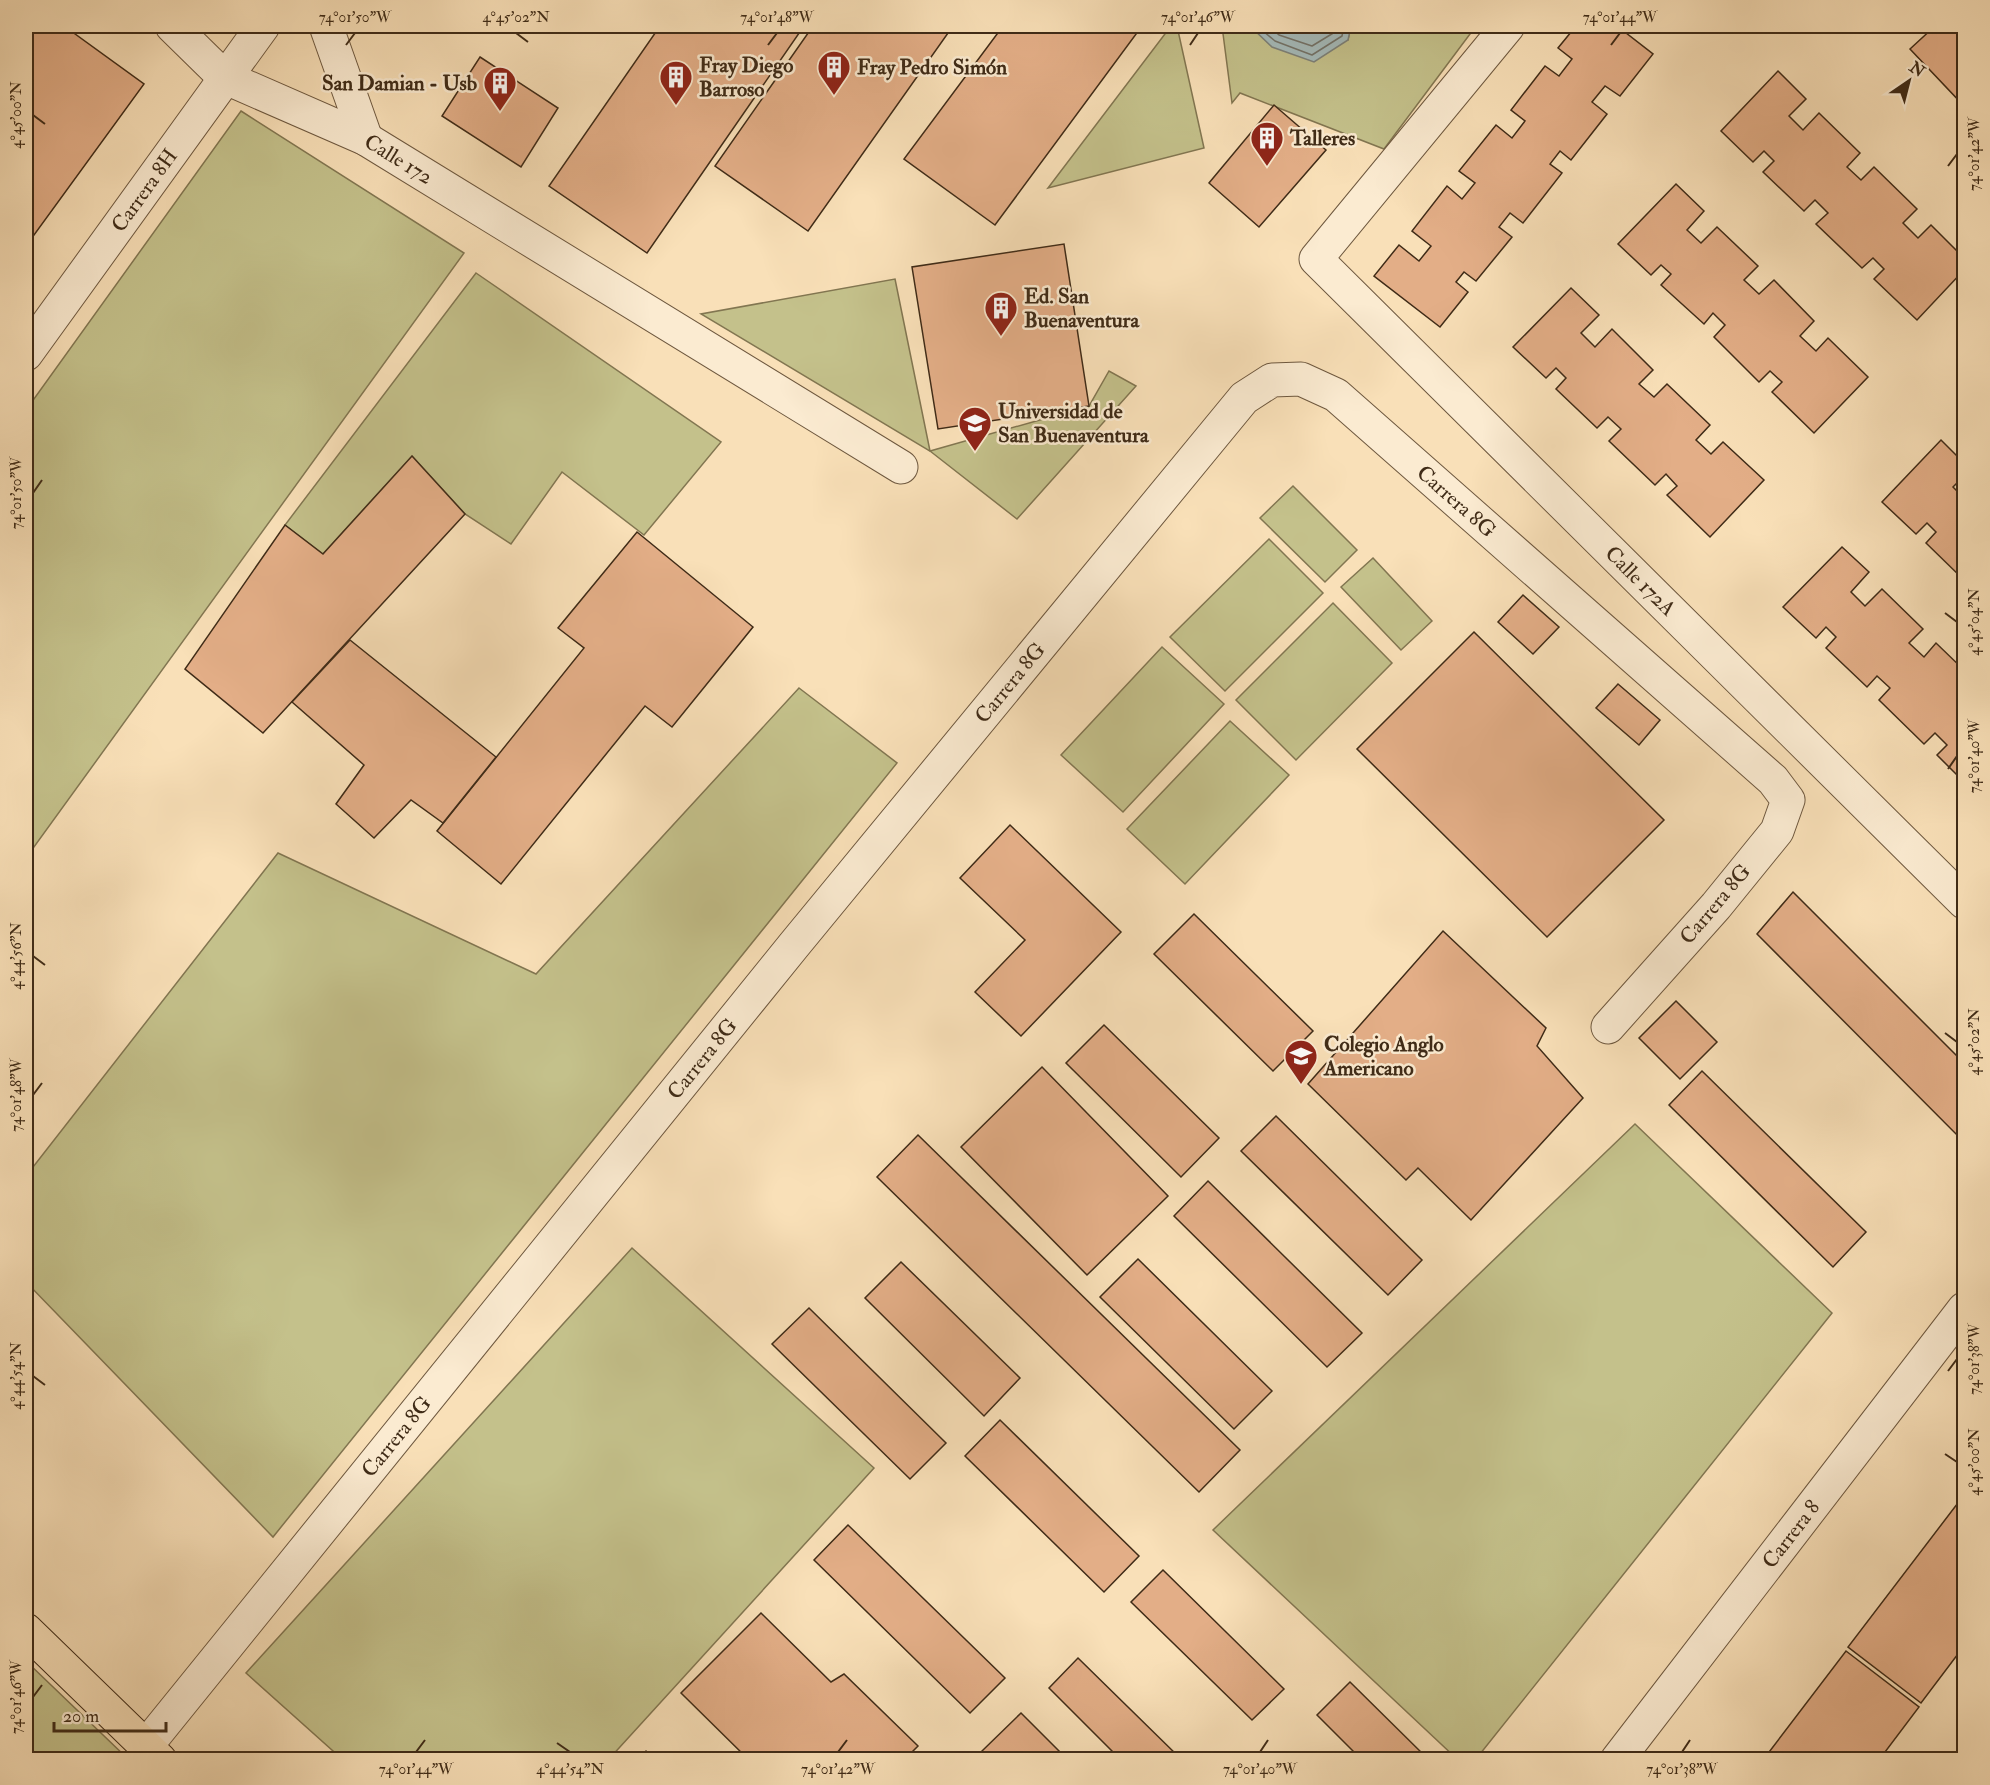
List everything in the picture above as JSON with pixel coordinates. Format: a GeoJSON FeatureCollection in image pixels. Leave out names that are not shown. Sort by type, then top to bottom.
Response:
{"type":"FeatureCollection","features":[{"type":"Feature","properties":{"kind":"main road"},"geometry":{"type":"LineString","coordinates":[[26,1630],[153,1753]]}},
{"type":"Feature","properties":{"kind":"street","name":"Calle 172"},"geometry":{"type":"LineString","coordinates":[[172,26],[225,77],[366,139],[623,299],[901,467]]}},
{"type":"Feature","properties":{"kind":"street","name":"Carrera 8H"},"geometry":{"type":"LineString","coordinates":[[26,354],[262,26]]}},
{"type":"Feature","properties":{"kind":"street"},"geometry":{"type":"LineString","coordinates":[[326,26],[366,139]]}},
{"type":"Feature","properties":{"kind":"street","name":"Calle 172A"},"geometry":{"type":"LineString","coordinates":[[1508,26],[1316,260],[1965,902]]}},
{"type":"Feature","properties":{"kind":"street","name":"Carrera 8G"},"geometry":{"type":"LineString","coordinates":[[153,1753],[884,835],[1244,398],[1272,380],[1301,379],[1336,395],[1773,780],[1788,800],[1777,831],[1716,906],[1608,1027]]}},
{"type":"Feature","properties":{"kind":"street","name":"Carrera 8"},"geometry":{"type":"LineString","coordinates":[[1617,1760],[1965,1308]]}},
{"type":"Feature","properties":{"kind":"shaded area"},"geometry":{"type":"Polygon","coordinates":[[[1171,26],[1177,26],[1204,148],[1048,188],[1171,26]]]}},
{"type":"Feature","properties":{"kind":"shaded area"},"geometry":{"type":"Polygon","coordinates":[[[1222,26],[1250,26],[1250,28],[1348,40],[1351,26],[1476,26],[1384,149],[1240,93],[1232,103],[1222,26]]]}},
{"type":"Feature","properties":{"kind":"shaded area"},"geometry":{"type":"Polygon","coordinates":[[[241,111],[464,253],[26,858],[26,410],[241,111]]]}},
{"type":"Feature","properties":{"kind":"shaded area"},"geometry":{"type":"Polygon","coordinates":[[[476,273],[721,442],[644,535],[562,472],[511,544],[465,514],[412,456],[323,554],[285,525],[476,273]]]}},
{"type":"Feature","properties":{"kind":"shaded area"},"geometry":{"type":"Polygon","coordinates":[[[895,279],[930,451],[701,314],[895,279]]]}},
{"type":"Feature","properties":{"kind":"shaded area"},"geometry":{"type":"Polygon","coordinates":[[[1109,371],[1136,386],[1017,519],[930,451],[1089,406],[1109,371]]]}},
{"type":"Feature","properties":{"kind":"shaded area"},"geometry":{"type":"Polygon","coordinates":[[[1293,486],[1357,550],[1325,582],[1260,518],[1293,486]]]}},
{"type":"Feature","properties":{"kind":"shaded area"},"geometry":{"type":"Polygon","coordinates":[[[1269,539],[1323,593],[1225,691],[1170,637],[1269,539]]]}},
{"type":"Feature","properties":{"kind":"shaded area"},"geometry":{"type":"Polygon","coordinates":[[[1373,558],[1432,621],[1401,650],[1341,587],[1373,558]]]}},
{"type":"Feature","properties":{"kind":"shaded area"},"geometry":{"type":"Polygon","coordinates":[[[1333,603],[1392,663],[1296,760],[1236,700],[1333,603]]]}},
{"type":"Feature","properties":{"kind":"shaded area"},"geometry":{"type":"Polygon","coordinates":[[[1162,647],[1224,704],[1123,812],[1061,755],[1162,647]]]}},
{"type":"Feature","properties":{"kind":"shaded area"},"geometry":{"type":"Polygon","coordinates":[[[799,688],[897,763],[273,1537],[26,1282],[26,1176],[278,853],[536,974],[799,688]]]}},
{"type":"Feature","properties":{"kind":"shaded area"},"geometry":{"type":"Polygon","coordinates":[[[1230,721],[1289,775],[1185,884],[1127,829],[1230,721]]]}},
{"type":"Feature","properties":{"kind":"shaded area"},"geometry":{"type":"Polygon","coordinates":[[[1635,1124],[1832,1313],[1476,1759],[1457,1759],[1213,1530],[1635,1124]]]}},
{"type":"Feature","properties":{"kind":"shaded area"},"geometry":{"type":"Polygon","coordinates":[[[632,1248],[874,1468],[609,1759],[342,1759],[246,1673],[632,1248]]]}},
{"type":"Feature","properties":{"kind":"shaded area"},"geometry":{"type":"Polygon","coordinates":[[[26,1661],[128,1759],[26,1759],[26,1661]]]}},
{"type":"Feature","properties":{"kind":"water"},"geometry":{"type":"Polygon","coordinates":[[[1250,26],[1351,26],[1348,40],[1314,62],[1272,47],[1250,26]]]}},
{"type":"Feature","properties":{"kind":"building"},"geometry":{"type":"Polygon","coordinates":[[[26,26],[64,26],[144,84],[26,246],[26,26]]]}},
{"type":"Feature","properties":{"kind":"building","name":"Fray Diego Barroso"},"geometry":{"type":"Polygon","coordinates":[[[660,26],[804,26],[647,253],[549,186],[660,26]]]}},
{"type":"Feature","properties":{"kind":"building","name":"Fray Pedro Simón"},"geometry":{"type":"Polygon","coordinates":[[[813,26],[953,26],[808,231],[715,166],[813,26]]]}},
{"type":"Feature","properties":{"kind":"building"},"geometry":{"type":"Polygon","coordinates":[[[1003,26],[1142,26],[995,225],[904,159],[1003,26]]]}},
{"type":"Feature","properties":{"kind":"building"},"geometry":{"type":"Polygon","coordinates":[[[1576,26],[1617,26],[1653,54],[1620,96],[1605,86],[1592,102],[1607,114],[1571,160],[1560,151],[1550,164],[1562,173],[1523,223],[1510,213],[1499,227],[1512,237],[1476,281],[1464,272],[1456,282],[1468,292],[1440,327],[1374,276],[1399,245],[1419,261],[1431,246],[1412,231],[1447,186],[1462,199],[1475,183],[1459,171],[1496,125],[1512,138],[1525,121],[1511,110],[1545,66],[1559,76],[1572,59],[1558,48],[1576,26]]]}},
{"type":"Feature","properties":{"kind":"building"},"geometry":{"type":"Polygon","coordinates":[[[1935,26],[1964,26],[1964,106],[1910,49],[1935,26]]]}},
{"type":"Feature","properties":{"kind":"building","name":"San Damian - Usb"},"geometry":{"type":"Polygon","coordinates":[[[480,57],[558,108],[521,167],[442,116],[480,57]]]}},
{"type":"Feature","properties":{"kind":"building"},"geometry":{"type":"Polygon","coordinates":[[[1778,71],[1806,99],[1789,116],[1803,130],[1819,113],[1860,153],[1847,167],[1861,180],[1874,167],[1917,209],[1903,223],[1918,238],[1931,225],[1964,258],[1964,270],[1917,320],[1874,279],[1884,269],[1873,258],[1862,268],[1816,224],[1828,213],[1815,200],[1804,211],[1763,172],[1774,161],[1764,151],[1753,162],[1721,131],[1778,71]]]}},
{"type":"Feature","properties":{"kind":"building","name":"Talleres"},"geometry":{"type":"Polygon","coordinates":[[[1274,105],[1326,150],[1259,227],[1209,183],[1274,105]]]}},
{"type":"Feature","properties":{"kind":"building"},"geometry":{"type":"Polygon","coordinates":[[[1676,184],[1704,211],[1687,230],[1701,243],[1717,227],[1758,266],[1744,280],[1759,294],[1774,280],[1814,321],[1800,336],[1816,351],[1828,338],[1868,377],[1814,433],[1772,392],[1782,382],[1770,371],[1759,382],[1714,337],[1725,325],[1713,313],[1704,324],[1661,285],[1671,274],[1661,265],[1651,275],[1618,244],[1676,184]]]}},
{"type":"Feature","properties":{"kind":"building","name":"Ed. San Buenaventura"},"geometry":{"type":"Polygon","coordinates":[[[1064,244],[1089,406],[938,429],[912,267],[1064,244]]]}},
{"type":"Feature","properties":{"kind":"building"},"geometry":{"type":"Polygon","coordinates":[[[1571,288],[1599,315],[1581,333],[1595,347],[1612,329],[1653,370],[1639,384],[1654,397],[1667,384],[1710,425],[1696,440],[1711,454],[1723,442],[1764,480],[1710,537],[1667,495],[1677,486],[1666,474],[1655,485],[1609,441],[1621,429],[1608,417],[1597,428],[1556,389],[1566,378],[1556,368],[1546,378],[1513,347],[1571,288]]]}},
{"type":"Feature","properties":{"kind":"building"},"geometry":{"type":"Polygon","coordinates":[[[1941,440],[1964,463],[1964,476],[1953,487],[1964,498],[1964,580],[1926,543],[1936,532],[1927,523],[1916,534],[1882,502],[1941,440]]]}},
{"type":"Feature","properties":{"kind":"building"},"geometry":{"type":"Polygon","coordinates":[[[412,456],[465,514],[263,733],[185,669],[285,525],[323,554],[412,456]]]}},
{"type":"Feature","properties":{"kind":"building"},"geometry":{"type":"Polygon","coordinates":[[[637,532],[753,627],[672,727],[645,706],[501,884],[437,831],[584,648],[558,628],[637,532]]]}},
{"type":"Feature","properties":{"kind":"building"},"geometry":{"type":"Polygon","coordinates":[[[1842,547],[1869,572],[1851,592],[1865,606],[1882,589],[1923,629],[1909,643],[1924,657],[1936,643],[1964,670],[1964,782],[1937,755],[1947,745],[1935,733],[1924,744],[1879,700],[1890,688],[1877,676],[1867,687],[1826,648],[1836,637],[1826,627],[1816,638],[1783,607],[1842,547]]]}},
{"type":"Feature","properties":{"kind":"building"},"geometry":{"type":"Polygon","coordinates":[[[1523,595],[1559,627],[1533,654],[1498,622],[1523,595]]]}},
{"type":"Feature","properties":{"kind":"building"},"geometry":{"type":"Polygon","coordinates":[[[1474,632],[1664,820],[1547,937],[1357,749],[1474,632]]]}},
{"type":"Feature","properties":{"kind":"building"},"geometry":{"type":"Polygon","coordinates":[[[350,640],[496,757],[443,823],[411,800],[374,838],[336,804],[364,765],[292,702],[350,640]]]}},
{"type":"Feature","properties":{"kind":"building"},"geometry":{"type":"Polygon","coordinates":[[[1618,684],[1660,720],[1639,745],[1596,708],[1618,684]]]}},
{"type":"Feature","properties":{"kind":"building"},"geometry":{"type":"Polygon","coordinates":[[[1010,825],[1121,932],[1021,1036],[975,992],[1025,940],[960,878],[1010,825]]]}},
{"type":"Feature","properties":{"kind":"building"},"geometry":{"type":"Polygon","coordinates":[[[1793,892],[1964,1063],[1964,1142],[1757,934],[1793,892]]]}},
{"type":"Feature","properties":{"kind":"building"},"geometry":{"type":"Polygon","coordinates":[[[1194,914],[1313,1031],[1273,1071],[1154,954],[1194,914]]]}},
{"type":"Feature","properties":{"kind":"building"},"geometry":{"type":"Polygon","coordinates":[[[1443,931],[1546,1028],[1537,1046],[1583,1098],[1471,1220],[1418,1168],[1406,1180],[1308,1084],[1443,931]]]}},
{"type":"Feature","properties":{"kind":"building"},"geometry":{"type":"Polygon","coordinates":[[[1676,1001],[1717,1042],[1680,1079],[1639,1038],[1676,1001]]]}},
{"type":"Feature","properties":{"kind":"building"},"geometry":{"type":"Polygon","coordinates":[[[1104,1025],[1219,1138],[1181,1177],[1066,1063],[1104,1025]]]}},
{"type":"Feature","properties":{"kind":"building"},"geometry":{"type":"Polygon","coordinates":[[[1042,1067],[1168,1196],[1087,1275],[961,1147],[1042,1067]]]}},
{"type":"Feature","properties":{"kind":"building"},"geometry":{"type":"Polygon","coordinates":[[[1702,1071],[1866,1232],[1833,1267],[1669,1105],[1702,1071]]]}},
{"type":"Feature","properties":{"kind":"building"},"geometry":{"type":"Polygon","coordinates":[[[1276,1116],[1422,1260],[1388,1295],[1241,1151],[1276,1116]]]}},
{"type":"Feature","properties":{"kind":"building"},"geometry":{"type":"Polygon","coordinates":[[[918,1135],[1240,1450],[1199,1492],[877,1177],[918,1135]]]}},
{"type":"Feature","properties":{"kind":"building"},"geometry":{"type":"Polygon","coordinates":[[[1208,1181],[1362,1333],[1327,1367],[1174,1216],[1208,1181]]]}},
{"type":"Feature","properties":{"kind":"building"},"geometry":{"type":"Polygon","coordinates":[[[1138,1259],[1272,1391],[1234,1429],[1100,1297],[1138,1259]]]}},
{"type":"Feature","properties":{"kind":"building"},"geometry":{"type":"Polygon","coordinates":[[[901,1262],[1020,1378],[984,1416],[865,1298],[901,1262]]]}},
{"type":"Feature","properties":{"kind":"building"},"geometry":{"type":"Polygon","coordinates":[[[809,1308],[946,1443],[910,1479],[772,1344],[809,1308]]]}},
{"type":"Feature","properties":{"kind":"building"},"geometry":{"type":"Polygon","coordinates":[[[1000,1420],[1139,1556],[1104,1592],[965,1456],[1000,1420]]]}},
{"type":"Feature","properties":{"kind":"building"},"geometry":{"type":"Polygon","coordinates":[[[1964,1495],[1964,1646],[1921,1703],[1848,1647],[1964,1495]]]}},
{"type":"Feature","properties":{"kind":"building"},"geometry":{"type":"Polygon","coordinates":[[[848,1525],[1005,1678],[970,1713],[814,1560],[848,1525]]]}},
{"type":"Feature","properties":{"kind":"building"},"geometry":{"type":"Polygon","coordinates":[[[1163,1570],[1284,1689],[1252,1720],[1131,1602],[1163,1570]]]}},
{"type":"Feature","properties":{"kind":"building"},"geometry":{"type":"Polygon","coordinates":[[[761,1613],[831,1682],[844,1674],[918,1746],[904,1760],[749,1760],[681,1693],[761,1613]]]}},
{"type":"Feature","properties":{"kind":"building"},"geometry":{"type":"Polygon","coordinates":[[[1846,1651],[1919,1707],[1879,1760],[1763,1760],[1846,1651]]]}},
{"type":"Feature","properties":{"kind":"building"},"geometry":{"type":"Polygon","coordinates":[[[1078,1658],[1182,1760],[1121,1760],[1049,1688],[1078,1658]]]}},
{"type":"Feature","properties":{"kind":"building"},"geometry":{"type":"Polygon","coordinates":[[[1350,1682],[1429,1760],[1362,1760],[1317,1715],[1350,1682]]]}},
{"type":"Feature","properties":{"kind":"building"},"geometry":{"type":"Polygon","coordinates":[[[1021,1713],[1068,1760],[990,1760],[982,1751],[1021,1713]]]}},
{"type":"Feature","properties":{"kind":"building"},"geometry":{"type":"Polygon","coordinates":[[[646,1751],[655,1760],[638,1760],[646,1751]]]}},
{"type":"Feature","properties":{"kind":"place","name":"Fray Pedro Simón"},"geometry":{"type":"Point","coordinates":[834,96]}},
{"type":"Feature","properties":{"kind":"place","name":"Fray Diego Barroso"},"geometry":{"type":"Point","coordinates":[676,106]}},
{"type":"Feature","properties":{"kind":"place","name":"San Damian - Usb"},"geometry":{"type":"Point","coordinates":[500,112]}},
{"type":"Feature","properties":{"kind":"place","name":"Talleres"},"geometry":{"type":"Point","coordinates":[1267,167]}},
{"type":"Feature","properties":{"kind":"place","name":"Ed. San Buenaventura"},"geometry":{"type":"Point","coordinates":[1001,337]}},
{"type":"Feature","properties":{"kind":"place","name":"Universidad de San Buenaventura"},"geometry":{"type":"Point","coordinates":[975,452]}},
{"type":"Feature","properties":{"kind":"place","name":"Colegio Anglo Americano"},"geometry":{"type":"Point","coordinates":[1301,1085]}}]}
